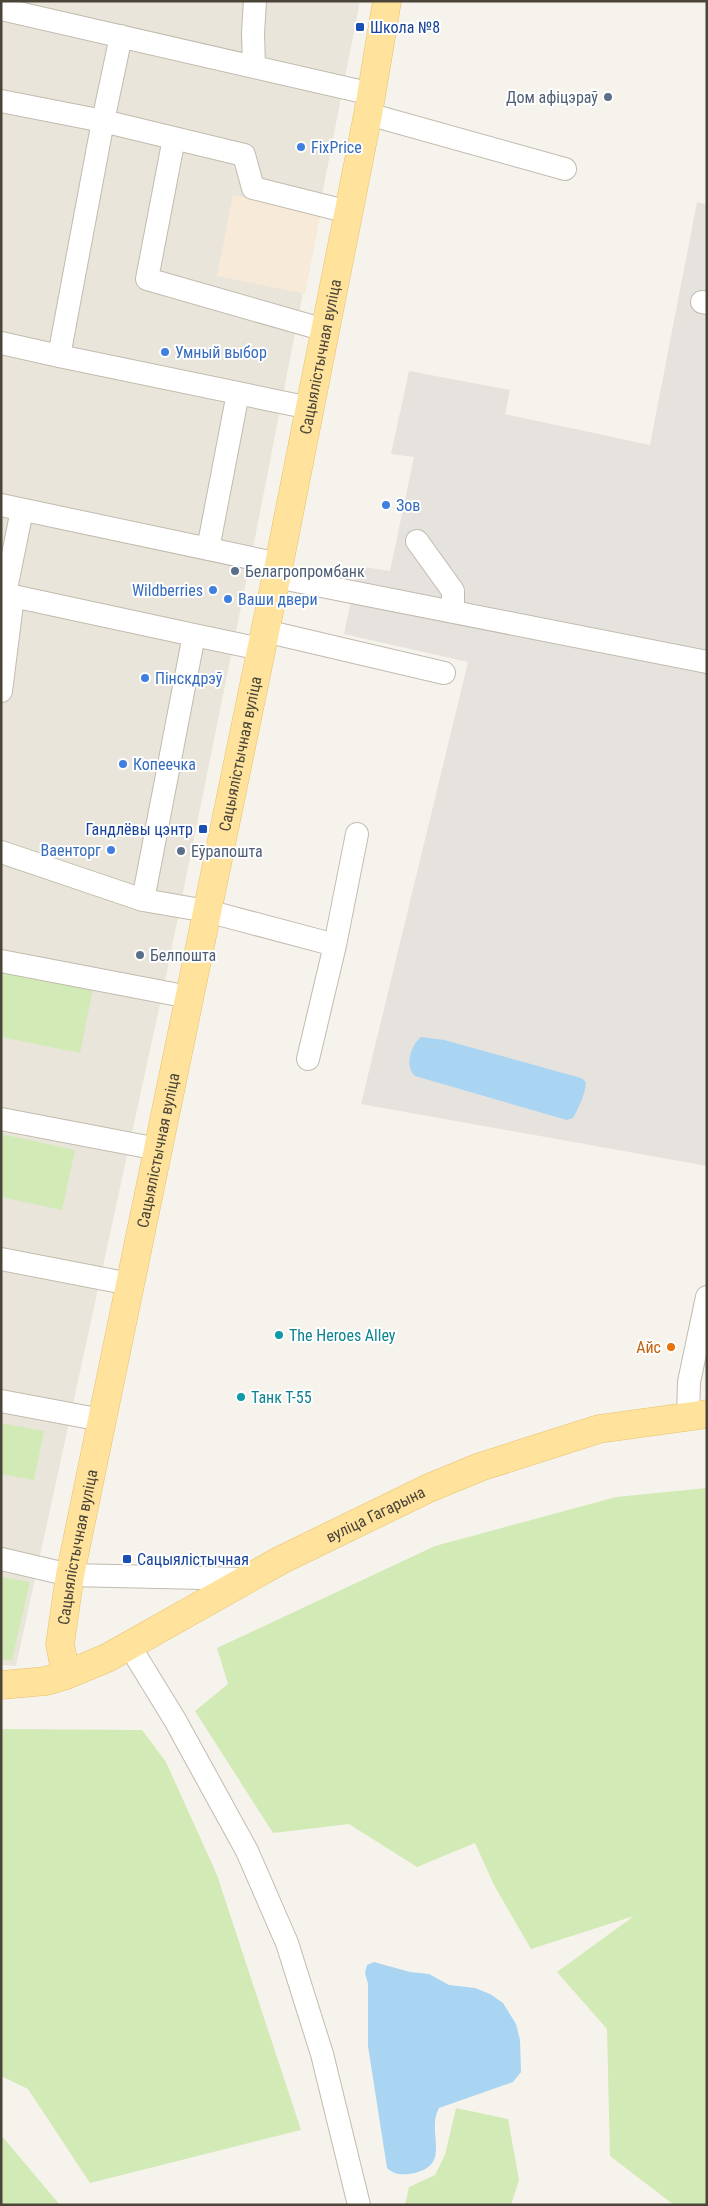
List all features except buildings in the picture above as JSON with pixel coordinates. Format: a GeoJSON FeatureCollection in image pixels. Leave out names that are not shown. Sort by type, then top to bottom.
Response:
{"type":"FeatureCollection","features":[{"type":"Feature","properties":{"kind":"main road","name":"Сацыялістычная вуліца"},"geometry":{"type":"LineString","coordinates":[[66,1676],[60,1644],[70,1575],[310,408],[370,104],[387,1]]}},
{"type":"Feature","properties":{"kind":"main road","name":"вуліца Гагарына"},"geometry":{"type":"LineString","coordinates":[[66,1676],[107,1658],[289,1556],[429,1488],[488,1464],[599,1429],[697,1415]]}},
{"type":"Feature","properties":{"kind":"main road"},"geometry":{"type":"LineString","coordinates":[[1,1685],[27,1684],[66,1676]]}},
{"type":"Feature","properties":{"kind":"street"},"geometry":{"type":"LineString","coordinates":[[254,66],[253,33],[255,1]]}},
{"type":"Feature","properties":{"kind":"street"},"geometry":{"type":"LineString","coordinates":[[1,9],[254,66],[294,77],[565,169]]}},
{"type":"Feature","properties":{"kind":"street"},"geometry":{"type":"LineString","coordinates":[[58,356],[121,36]]}},
{"type":"Feature","properties":{"kind":"street"},"geometry":{"type":"LineString","coordinates":[[1,101],[103,121],[244,155],[253,188],[349,212]]}},
{"type":"Feature","properties":{"kind":"street"},"geometry":{"type":"LineString","coordinates":[[174,138],[147,279],[325,330]]}},
{"type":"Feature","properties":{"kind":"street"},"geometry":{"type":"LineString","coordinates":[[1,343],[310,408]]}},
{"type":"Feature","properties":{"kind":"street"},"geometry":{"type":"LineString","coordinates":[[208,549],[238,393]]}},
{"type":"Feature","properties":{"kind":"street"},"geometry":{"type":"LineString","coordinates":[[1,692],[11,507],[208,549],[277,570],[453,612],[707,662]]}},
{"type":"Feature","properties":{"kind":"street"},"geometry":{"type":"LineString","coordinates":[[417,541],[453,591],[453,612]]}},
{"type":"Feature","properties":{"kind":"street"},"geometry":{"type":"LineString","coordinates":[[7,586],[194,634],[263,640],[444,673]]}},
{"type":"Feature","properties":{"kind":"street"},"geometry":{"type":"LineString","coordinates":[[143,900],[194,634]]}},
{"type":"Feature","properties":{"kind":"street"},"geometry":{"type":"LineString","coordinates":[[308,1058],[335,945],[357,834]]}},
{"type":"Feature","properties":{"kind":"street"},"geometry":{"type":"LineString","coordinates":[[1,852],[143,900],[207,911],[335,945]]}},
{"type":"Feature","properties":{"kind":"street"},"geometry":{"type":"LineString","coordinates":[[1,961],[189,997]]}},
{"type":"Feature","properties":{"kind":"street"},"geometry":{"type":"LineString","coordinates":[[1,1119],[158,1148]]}},
{"type":"Feature","properties":{"kind":"street"},"geometry":{"type":"LineString","coordinates":[[1,1259],[130,1284]]}},
{"type":"Feature","properties":{"kind":"street"},"geometry":{"type":"LineString","coordinates":[[697,1415],[698,1380],[707,1297]]}},
{"type":"Feature","properties":{"kind":"street"},"geometry":{"type":"LineString","coordinates":[[1,1401],[102,1420]]}},
{"type":"Feature","properties":{"kind":"street"},"geometry":{"type":"LineString","coordinates":[[1,1559],[70,1575],[248,1579]]}},
{"type":"Feature","properties":{"kind":"street"},"geometry":{"type":"LineString","coordinates":[[129,1646],[175,1720],[247,1851],[287,1943],[322,2054],[359,2205]]}},
{"type":"Feature","properties":{"kind":"shaded area"},"geometry":{"type":"Polygon","coordinates":[[[1,1],[360,1],[254,543],[165,981],[16,1666],[1,1665],[1,1]]]}},
{"type":"Feature","properties":{"kind":"shaded area"},"geometry":{"type":"Polygon","coordinates":[[[233,195],[321,212],[305,294],[217,276],[233,195]]]}},
{"type":"Feature","properties":{"kind":"shaded area"},"geometry":{"type":"Polygon","coordinates":[[[697,202],[707,205],[707,1166],[361,1104],[468,662],[344,634],[358,566],[390,571],[414,457],[391,454],[409,371],[510,390],[505,414],[650,445],[697,202]]]}},
{"type":"Feature","properties":{"kind":"green space"},"geometry":{"type":"Polygon","coordinates":[[[1,955],[96,974],[80,1053],[1,1037],[1,955]]]}},
{"type":"Feature","properties":{"kind":"green space"},"geometry":{"type":"Polygon","coordinates":[[[1,1134],[75,1150],[62,1210],[1,1197],[1,1134]]]}},
{"type":"Feature","properties":{"kind":"green space"},"geometry":{"type":"Polygon","coordinates":[[[1,1423],[44,1431],[34,1480],[1,1474],[1,1423]]]}},
{"type":"Feature","properties":{"kind":"green space"},"geometry":{"type":"Polygon","coordinates":[[[707,1488],[707,2205],[674,2205],[610,2156],[607,2029],[557,1972],[634,1916],[531,1949],[494,1885],[475,1843],[417,1867],[349,1824],[273,1833],[195,1711],[228,1684],[217,1648],[435,1546],[616,1497],[707,1488]]]}},
{"type":"Feature","properties":{"kind":"green space"},"geometry":{"type":"Polygon","coordinates":[[[1,1577],[30,1582],[12,1660],[1,1659],[1,1577]]]}},
{"type":"Feature","properties":{"kind":"green space"},"geometry":{"type":"Polygon","coordinates":[[[1,1729],[142,1730],[166,1762],[217,1875],[301,2130],[90,2183],[28,2089],[1,2076],[1,1729]]]}},
{"type":"Feature","properties":{"kind":"green space"},"geometry":{"type":"Polygon","coordinates":[[[456,2108],[508,2119],[519,2180],[511,2205],[405,2205],[409,2187],[435,2175],[445,2155],[456,2108]]]}},
{"type":"Feature","properties":{"kind":"green space"},"geometry":{"type":"Polygon","coordinates":[[[1,2135],[60,2205],[1,2205],[1,2135]]]}},
{"type":"Feature","properties":{"kind":"water"},"geometry":{"type":"Polygon","coordinates":[[[421,1037],[444,1040],[581,1078],[586,1082],[581,1101],[573,1118],[567,1120],[415,1076],[409,1061],[414,1045],[421,1037]]]}},
{"type":"Feature","properties":{"kind":"water"},"geometry":{"type":"Polygon","coordinates":[[[374,1962],[410,1972],[429,1974],[449,1985],[475,1988],[490,1994],[503,2003],[516,2024],[520,2040],[521,2072],[513,2082],[439,2108],[435,2128],[435,2157],[431,2164],[423,2170],[409,2174],[397,2174],[387,2168],[368,2046],[368,1984],[365,1973],[367,1965],[374,1962]]]}},
{"type":"Feature","properties":{"kind":"place","name":"Школа №8"},"geometry":{"type":"Point","coordinates":[360,27]}},
{"type":"Feature","properties":{"kind":"place","name":"Дом афіцэраў"},"geometry":{"type":"Point","coordinates":[608,97]}},
{"type":"Feature","properties":{"kind":"place","name":"FixPrice"},"geometry":{"type":"Point","coordinates":[301,147]}},
{"type":"Feature","properties":{"kind":"place","name":"Умный выбор"},"geometry":{"type":"Point","coordinates":[165,352]}},
{"type":"Feature","properties":{"kind":"place","name":"Зов"},"geometry":{"type":"Point","coordinates":[386,505]}},
{"type":"Feature","properties":{"kind":"place","name":"Белагропромбанк"},"geometry":{"type":"Point","coordinates":[235,571]}},
{"type":"Feature","properties":{"kind":"place","name":"Wildberries"},"geometry":{"type":"Point","coordinates":[213,590]}},
{"type":"Feature","properties":{"kind":"place","name":"Ваши двери"},"geometry":{"type":"Point","coordinates":[228,599]}},
{"type":"Feature","properties":{"kind":"place","name":"Пінскдрэў"},"geometry":{"type":"Point","coordinates":[145,678]}},
{"type":"Feature","properties":{"kind":"place","name":"Копеечка"},"geometry":{"type":"Point","coordinates":[123,764]}},
{"type":"Feature","properties":{"kind":"place","name":"Гандлёвы цэнтр"},"geometry":{"type":"Point","coordinates":[203,829]}},
{"type":"Feature","properties":{"kind":"place","name":"Ваенторг"},"geometry":{"type":"Point","coordinates":[111,850]}},
{"type":"Feature","properties":{"kind":"place","name":"Еўрапошта"},"geometry":{"type":"Point","coordinates":[181,851]}},
{"type":"Feature","properties":{"kind":"place","name":"Белпошта"},"geometry":{"type":"Point","coordinates":[140,955]}},
{"type":"Feature","properties":{"kind":"place","name":"The Heroes Alley"},"geometry":{"type":"Point","coordinates":[279,1335]}},
{"type":"Feature","properties":{"kind":"place","name":"Айс"},"geometry":{"type":"Point","coordinates":[671,1347]}},
{"type":"Feature","properties":{"kind":"place","name":"Танк Т-55"},"geometry":{"type":"Point","coordinates":[241,1397]}},
{"type":"Feature","properties":{"kind":"place","name":"Сацыялістычная"},"geometry":{"type":"Point","coordinates":[127,1559]}}]}
